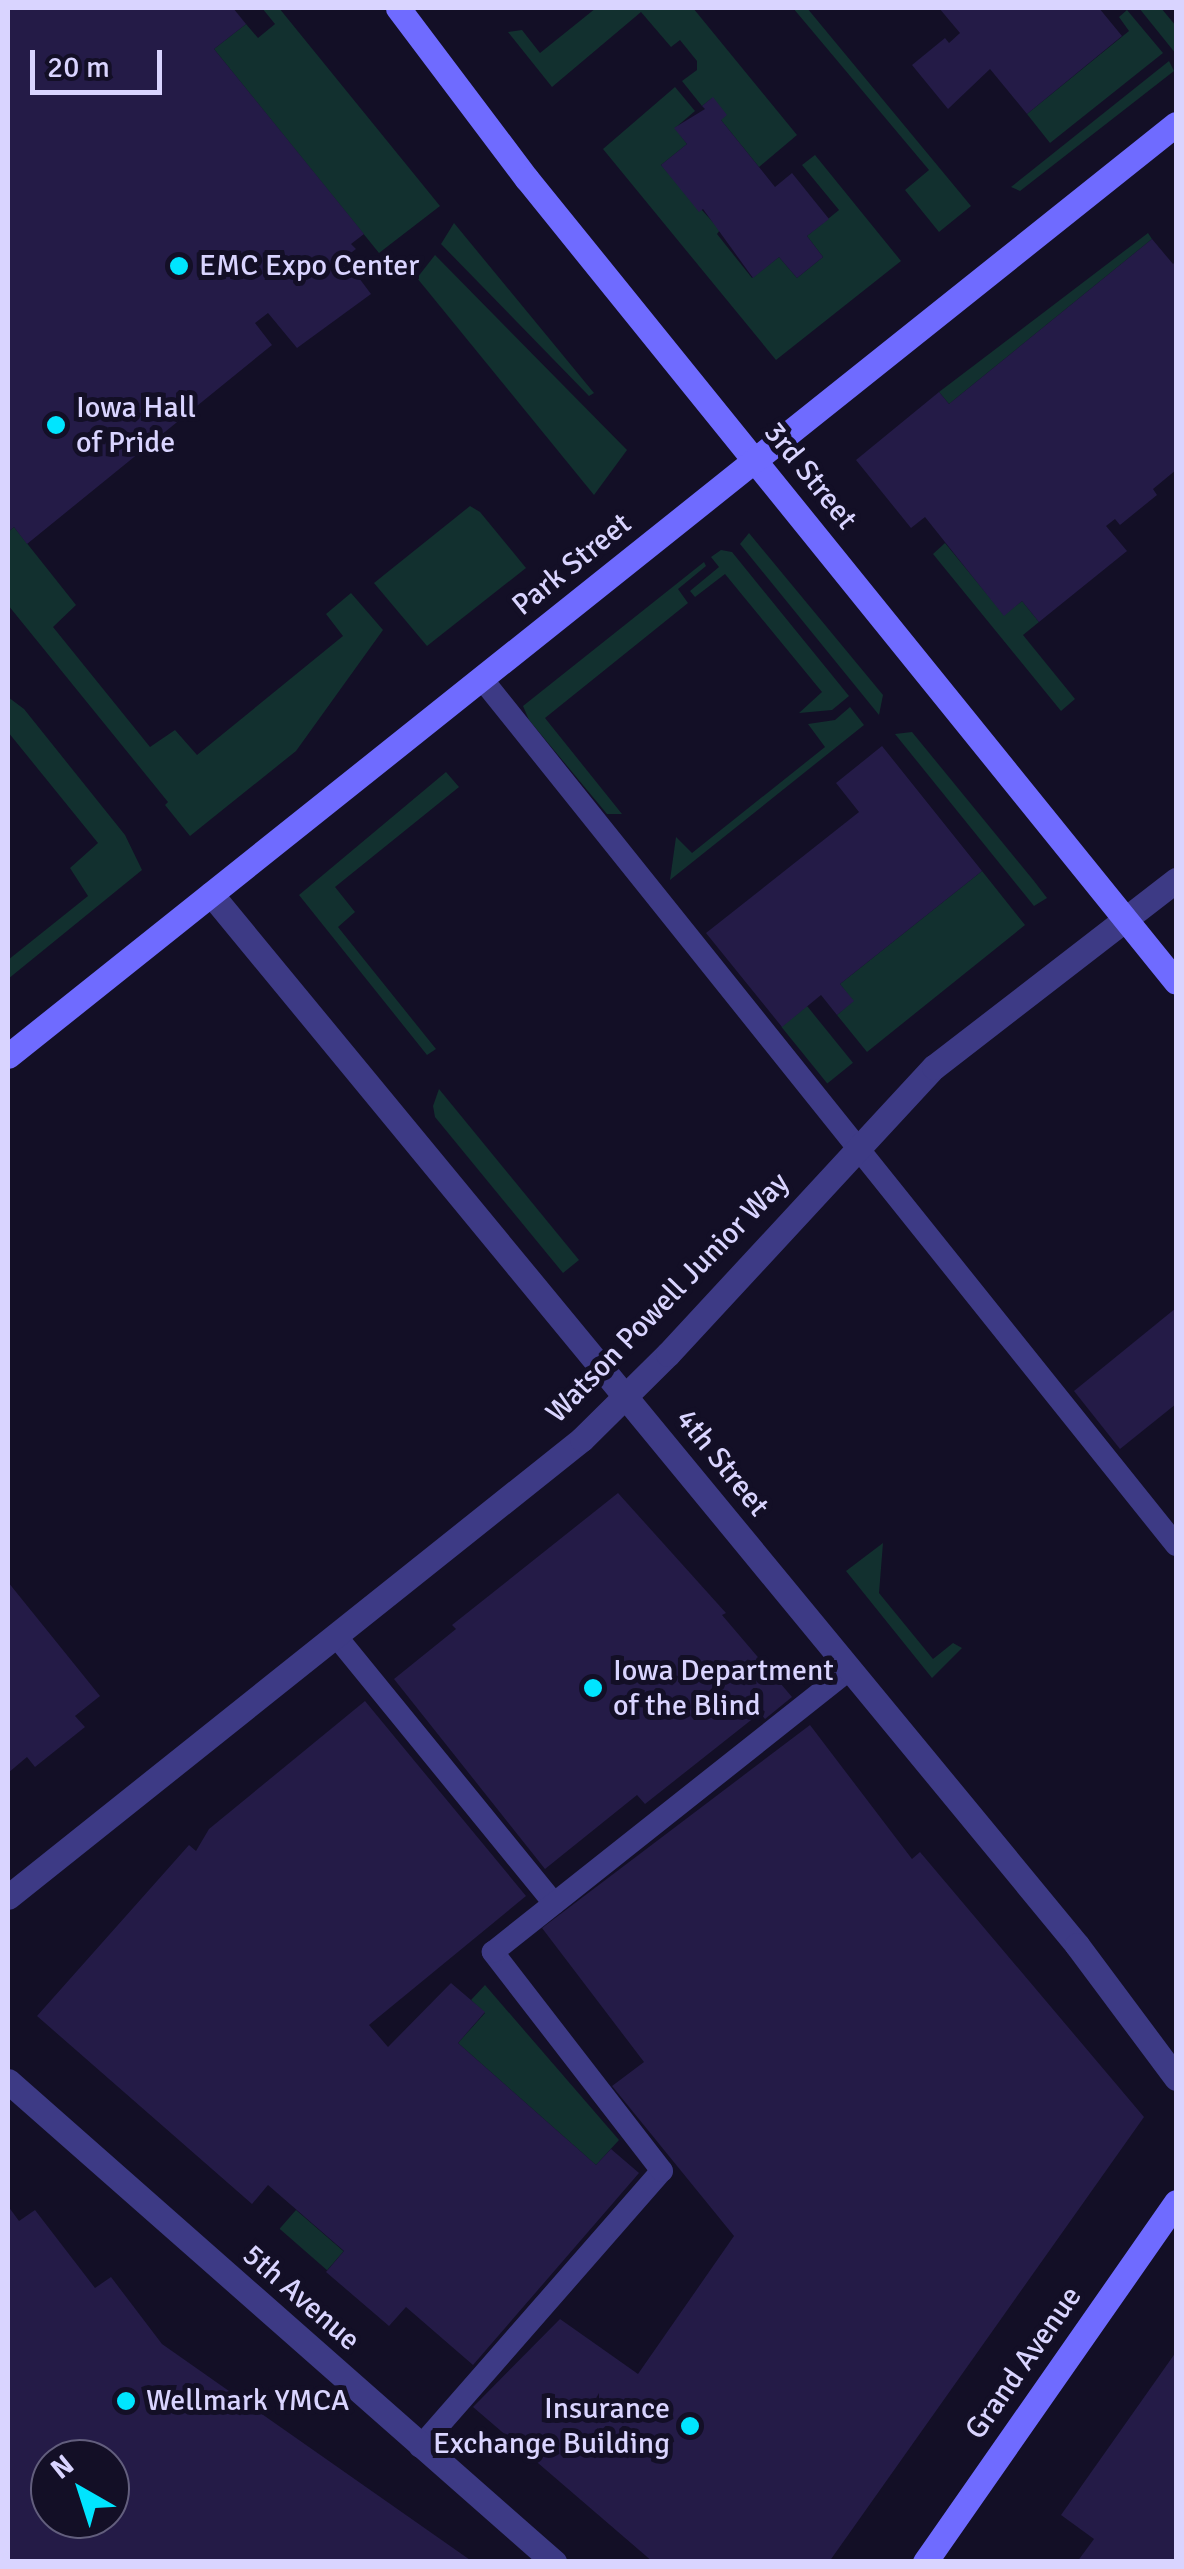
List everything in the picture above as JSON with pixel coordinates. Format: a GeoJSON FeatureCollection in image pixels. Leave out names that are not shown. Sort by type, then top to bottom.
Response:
{"type":"FeatureCollection","features":[{"type":"Feature","properties":{"kind":"main road","name":"3rd Street"},"geometry":{"type":"LineString","coordinates":[[398,8],[526,179],[1176,982]]}},
{"type":"Feature","properties":{"kind":"main road","name":"Park Street"},"geometry":{"type":"LineString","coordinates":[[8,1056],[1176,124]]}},
{"type":"Feature","properties":{"kind":"main road","name":"Grand Avenue"},"geometry":{"type":"LineString","coordinates":[[925,2562],[1176,2202]]}},
{"type":"Feature","properties":{"kind":"street","name":"Watson Powell Junior Way"},"geometry":{"type":"LineString","coordinates":[[8,1898],[582,1439],[625,1398],[857,1145],[934,1067],[1176,880]]}},
{"type":"Feature","properties":{"kind":"street","name":"4th Street"},"geometry":{"type":"LineString","coordinates":[[211,894],[1077,1946],[1176,2078]]}},
{"type":"Feature","properties":{"kind":"street","name":"5th Avenue"},"geometry":{"type":"LineString","coordinates":[[8,2081],[554,2562]]}},
{"type":"Feature","properties":{"kind":"lane"},"geometry":{"type":"LineString","coordinates":[[482,679],[1176,1544]]}},
{"type":"Feature","properties":{"kind":"lane"},"geometry":{"type":"LineString","coordinates":[[336,1636],[554,1903]]}},
{"type":"Feature","properties":{"kind":"lane"},"geometry":{"type":"LineString","coordinates":[[420,2447],[662,2171],[492,1952],[849,1670]]}},
{"type":"Feature","properties":{"kind":"green space"},"geometry":{"type":"Polygon","coordinates":[[[262,8],[279,8],[440,206],[379,253],[214,49],[246,24],[258,38],[275,24],[262,8]]]}},
{"type":"Feature","properties":{"kind":"green space"},"geometry":{"type":"Polygon","coordinates":[[[596,8],[693,8],[797,135],[759,167],[721,120],[712,98],[702,106],[682,81],[697,70],[697,61],[680,40],[671,47],[641,12],[552,87],[508,32],[522,30],[540,53],[596,8]]]}},
{"type":"Feature","properties":{"kind":"green space"},"geometry":{"type":"Polygon","coordinates":[[[793,8],[807,8],[971,206],[939,232],[905,190],[929,170],[793,8]]]}},
{"type":"Feature","properties":{"kind":"green space"},"geometry":{"type":"Polygon","coordinates":[[[1139,8],[1161,8],[1176,26],[1176,54],[1139,8]]]}},
{"type":"Feature","properties":{"kind":"green space"},"geometry":{"type":"Polygon","coordinates":[[[1127,10],[1163,53],[1050,143],[1027,114],[1129,31],[1119,17],[1127,10]]]}},
{"type":"Feature","properties":{"kind":"green space"},"geometry":{"type":"Polygon","coordinates":[[[1169,61],[1174,71],[1020,191],[1011,187],[1169,61]]]}},
{"type":"Feature","properties":{"kind":"green space"},"geometry":{"type":"Polygon","coordinates":[[[675,87],[695,111],[675,128],[687,144],[661,165],[720,230],[717,234],[752,278],[779,257],[797,278],[823,257],[807,236],[839,210],[802,165],[815,155],[901,261],[776,360],[603,149],[675,87]]]}},
{"type":"Feature","properties":{"kind":"green space"},"geometry":{"type":"Polygon","coordinates":[[[454,223],[594,393],[589,396],[441,244],[454,223]]]}},
{"type":"Feature","properties":{"kind":"green space"},"geometry":{"type":"Polygon","coordinates":[[[1148,233],[1152,239],[949,404],[939,392],[1148,233]]]}},
{"type":"Feature","properties":{"kind":"green space"},"geometry":{"type":"Polygon","coordinates":[[[435,255],[627,450],[594,495],[417,278],[435,255]]]}},
{"type":"Feature","properties":{"kind":"green space"},"geometry":{"type":"Polygon","coordinates":[[[470,506],[480,512],[526,568],[427,646],[374,583],[470,506]]]}},
{"type":"Feature","properties":{"kind":"green space"},"geometry":{"type":"Polygon","coordinates":[[[14,527],[76,605],[53,627],[150,747],[175,730],[197,755],[343,636],[326,614],[351,593],[383,630],[296,751],[190,836],[165,805],[168,802],[8,605],[8,532],[14,527]]]}},
{"type":"Feature","properties":{"kind":"green space"},"geometry":{"type":"Polygon","coordinates":[[[749,533],[883,695],[879,715],[740,544],[749,533]]]}},
{"type":"Feature","properties":{"kind":"green space"},"geometry":{"type":"Polygon","coordinates":[[[945,543],[1004,615],[1022,601],[1039,622],[1023,635],[1075,699],[1061,711],[933,554],[945,543]]]}},
{"type":"Feature","properties":{"kind":"green space"},"geometry":{"type":"Polygon","coordinates":[[[721,550],[732,552],[849,696],[832,710],[799,713],[822,692],[725,574],[695,597],[690,591],[719,567],[711,557],[721,550]]]}},
{"type":"Feature","properties":{"kind":"green space"},"geometry":{"type":"Polygon","coordinates":[[[704,562],[706,566],[678,589],[688,603],[545,718],[622,814],[607,814],[529,720],[523,706],[704,562]]]}},
{"type":"Feature","properties":{"kind":"green space"},"geometry":{"type":"Polygon","coordinates":[[[8,697],[24,709],[125,835],[142,870],[8,979],[8,960],[88,896],[70,868],[98,843],[8,732],[8,697]]]}},
{"type":"Feature","properties":{"kind":"green space"},"geometry":{"type":"Polygon","coordinates":[[[850,707],[864,725],[670,880],[676,837],[692,853],[825,747],[808,724],[835,720],[850,707]]]}},
{"type":"Feature","properties":{"kind":"green space"},"geometry":{"type":"Polygon","coordinates":[[[912,732],[1047,898],[1034,906],[895,734],[912,732]]]}},
{"type":"Feature","properties":{"kind":"green space"},"geometry":{"type":"Polygon","coordinates":[[[446,772],[459,787],[335,887],[355,912],[338,927],[436,1049],[427,1055],[299,895],[446,772]]]}},
{"type":"Feature","properties":{"kind":"green space"},"geometry":{"type":"Polygon","coordinates":[[[982,871],[1025,925],[867,1052],[837,1015],[853,1001],[840,984],[982,871]]]}},
{"type":"Feature","properties":{"kind":"green space"},"geometry":{"type":"Polygon","coordinates":[[[807,1006],[853,1063],[827,1083],[781,1027],[807,1006]]]}},
{"type":"Feature","properties":{"kind":"green space"},"geometry":{"type":"Polygon","coordinates":[[[439,1089],[579,1260],[563,1273],[435,1117],[433,1106],[439,1089]]]}},
{"type":"Feature","properties":{"kind":"green space"},"geometry":{"type":"Polygon","coordinates":[[[883,1543],[879,1593],[933,1659],[953,1643],[962,1648],[932,1678],[846,1571],[883,1543]]]}},
{"type":"Feature","properties":{"kind":"green space"},"geometry":{"type":"Polygon","coordinates":[[[485,1985],[619,2140],[596,2165],[458,2043],[485,2013],[471,2000],[485,1985]]]}},
{"type":"Feature","properties":{"kind":"green space"},"geometry":{"type":"Polygon","coordinates":[[[296,2210],[344,2251],[327,2270],[280,2229],[296,2210]]]}},
{"type":"Feature","properties":{"kind":"building","name":"EMC Expo Center"},"geometry":{"type":"Polygon","coordinates":[[[8,8],[233,8],[246,24],[214,49],[364,234],[351,244],[356,249],[344,258],[371,294],[297,348],[268,313],[255,323],[272,345],[27,544],[14,527],[8,532],[8,8]]]}},
{"type":"Feature","properties":{"kind":"building"},"geometry":{"type":"Polygon","coordinates":[[[939,8],[1099,8],[1122,36],[1027,114],[990,69],[948,109],[912,65],[945,38],[949,43],[960,33],[939,8]]]}},
{"type":"Feature","properties":{"kind":"building"},"geometry":{"type":"Polygon","coordinates":[[[713,97],[727,115],[721,120],[775,187],[792,173],[829,219],[807,236],[823,257],[797,278],[779,257],[753,278],[703,209],[699,212],[661,165],[687,144],[674,128],[705,109],[702,106],[713,97]]]}},
{"type":"Feature","properties":{"kind":"building"},"geometry":{"type":"Polygon","coordinates":[[[1152,239],[1173,264],[1176,261],[1176,470],[1153,489],[1157,495],[1120,525],[1115,519],[1106,526],[1127,551],[1039,622],[1022,601],[1004,616],[925,517],[911,528],[856,460],[939,392],[949,404],[1152,239]]]}},
{"type":"Feature","properties":{"kind":"building"},"geometry":{"type":"Polygon","coordinates":[[[882,746],[982,871],[840,984],[854,1001],[837,1015],[821,995],[782,1027],[706,933],[859,812],[836,783],[882,746]]]}},
{"type":"Feature","properties":{"kind":"building"},"geometry":{"type":"Polygon","coordinates":[[[1176,1308],[1176,1404],[1120,1449],[1074,1391],[1176,1308]]]}},
{"type":"Feature","properties":{"kind":"building","name":"Iowa Department of the Blind"},"geometry":{"type":"Polygon","coordinates":[[[618,1493],[726,1613],[722,1615],[792,1697],[765,1719],[760,1713],[645,1804],[637,1795],[545,1869],[394,1679],[456,1629],[452,1625],[618,1493]]]}},
{"type":"Feature","properties":{"kind":"building"},"geometry":{"type":"Polygon","coordinates":[[[8,1582],[100,1696],[75,1716],[85,1727],[35,1767],[27,1757],[8,1773],[8,1582]]]}},
{"type":"Feature","properties":{"kind":"building"},"geometry":{"type":"Polygon","coordinates":[[[365,1701],[526,1896],[369,2025],[388,2047],[451,1983],[485,2012],[458,2043],[596,2165],[611,2149],[639,2173],[473,2365],[406,2307],[389,2326],[326,2272],[344,2251],[268,2185],[252,2204],[37,2016],[189,1845],[196,1851],[209,1829],[365,1701]]]}},
{"type":"Feature","properties":{"kind":"building"},"geometry":{"type":"Polygon","coordinates":[[[810,1725],[912,1859],[920,1852],[1144,2117],[829,2562],[653,2562],[473,2407],[560,2319],[638,2374],[734,2236],[612,2086],[644,2062],[542,1928],[810,1725]]]}},
{"type":"Feature","properties":{"kind":"building","name":"Wellmark YMCA"},"geometry":{"type":"Polygon","coordinates":[[[8,2206],[19,2221],[35,2210],[95,2288],[111,2277],[162,2344],[473,2562],[8,2562],[8,2206]]]}},
{"type":"Feature","properties":{"kind":"building"},"geometry":{"type":"Polygon","coordinates":[[[1176,2352],[1176,2562],[1077,2562],[1094,2539],[1061,2515],[1176,2352]]]}},
{"type":"Feature","properties":{"kind":"place","name":"EMC Expo Center"},"geometry":{"type":"Point","coordinates":[179,266]}},
{"type":"Feature","properties":{"kind":"place","name":"Iowa Hall of Pride"},"geometry":{"type":"Point","coordinates":[56,425]}},
{"type":"Feature","properties":{"kind":"place","name":"Iowa Department of the Blind"},"geometry":{"type":"Point","coordinates":[593,1688]}},
{"type":"Feature","properties":{"kind":"place","name":"Wellmark YMCA"},"geometry":{"type":"Point","coordinates":[126,2401]}},
{"type":"Feature","properties":{"kind":"place","name":"Insurance Exchange Building"},"geometry":{"type":"Point","coordinates":[690,2426]}}]}
